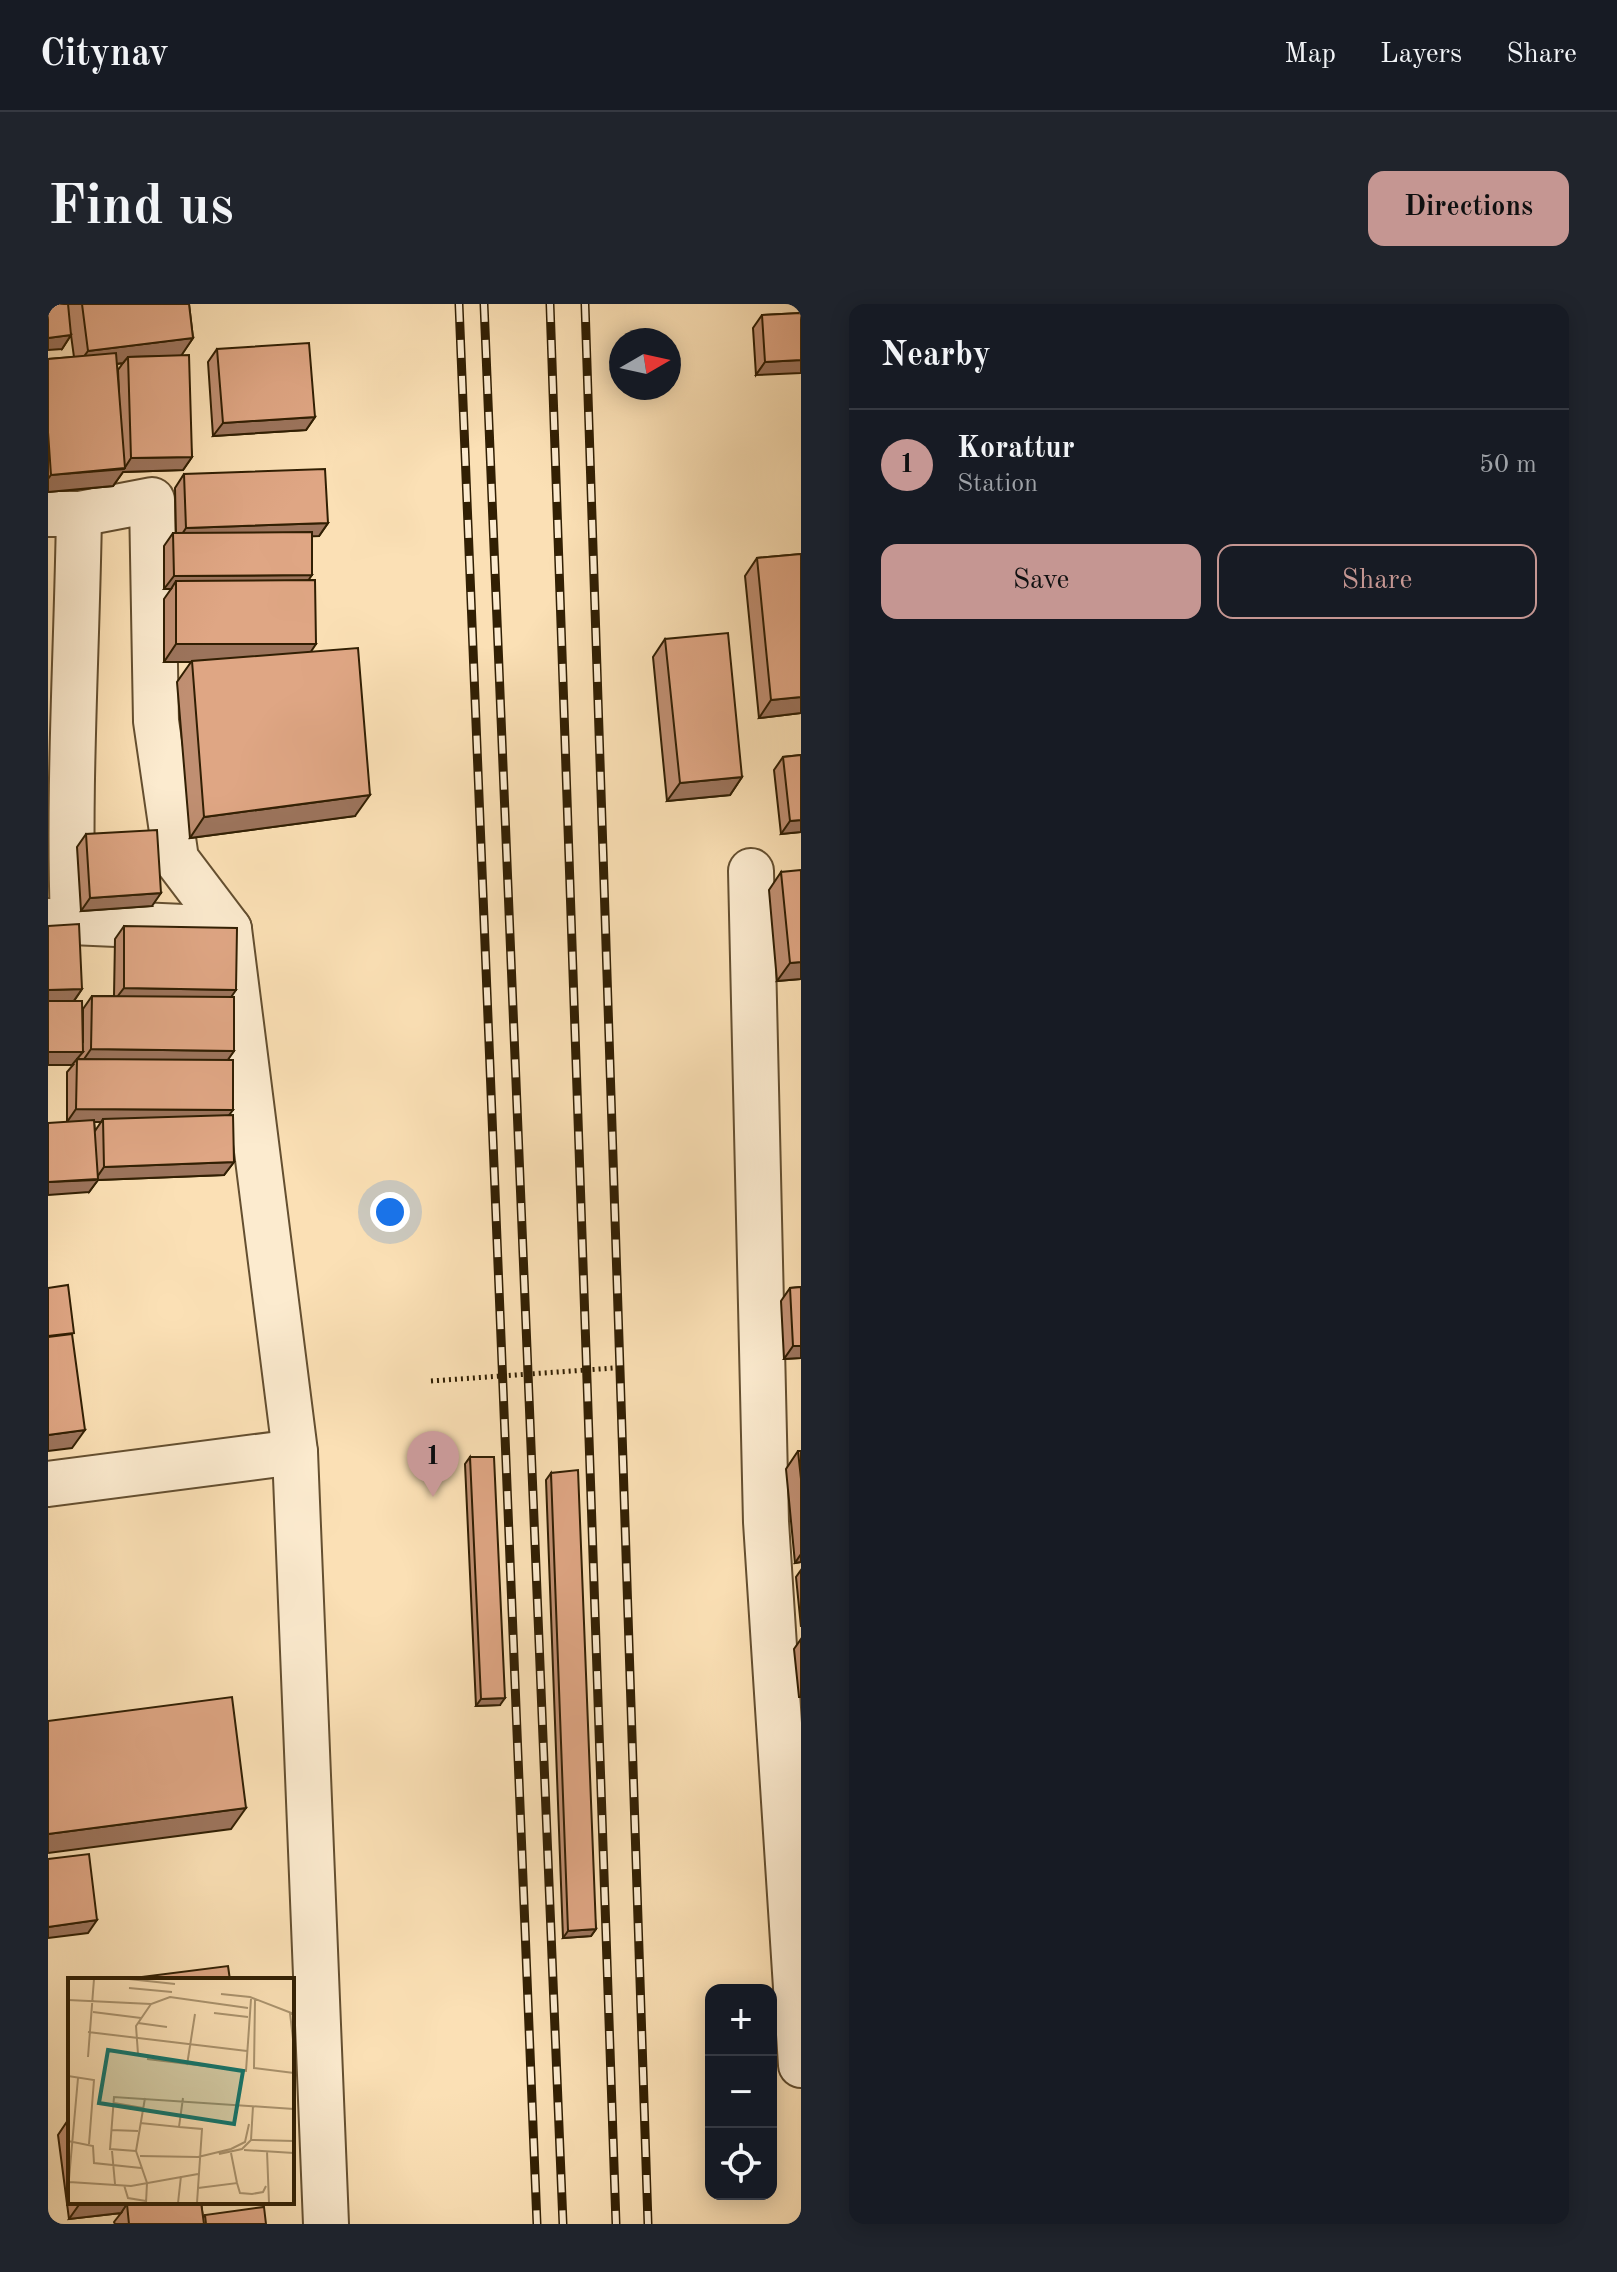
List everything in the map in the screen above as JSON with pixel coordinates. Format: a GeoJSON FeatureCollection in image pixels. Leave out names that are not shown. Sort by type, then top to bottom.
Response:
{"type":"FeatureCollection","features":[{"type":"Feature","properties":{"kind":"street"},"geometry":{"type":"LineString","coordinates":[[229,929],[60,922],[77,691],[64,514],[152,500],[156,721],[176,859],[229,929],[295,1452],[326,2224]]}},
{"type":"Feature","properties":{"kind":"street"},"geometry":{"type":"LineString","coordinates":[[751,871],[782,1439],[801,2065]]}},
{"type":"Feature","properties":{"kind":"street"},"geometry":{"type":"LineString","coordinates":[[48,1484],[295,1452]]}},
{"type":"Feature","properties":{"kind":"path"},"geometry":{"type":"LineString","coordinates":[[431,1381],[614,1368]]}},
{"type":"Feature","properties":{"kind":"building"},"geometry":{"type":"Polygon","coordinates":[[[48,304],[68,304],[71,335],[48,338],[48,304]]]}},
{"type":"Feature","properties":{"kind":"building"},"geometry":{"type":"Polygon","coordinates":[[[82,304],[189,304],[193,338],[88,351],[82,304]]]}},
{"type":"Feature","properties":{"kind":"building"},"geometry":{"type":"Polygon","coordinates":[[[801,313],[801,360],[765,362],[762,315],[801,313]]]}},
{"type":"Feature","properties":{"kind":"building"},"geometry":{"type":"Polygon","coordinates":[[[309,343],[315,417],[223,423],[217,349],[309,343]]]}},
{"type":"Feature","properties":{"kind":"building"},"geometry":{"type":"Polygon","coordinates":[[[116,353],[125,468],[51,475],[48,359],[116,353]]]}},
{"type":"Feature","properties":{"kind":"building"},"geometry":{"type":"Polygon","coordinates":[[[189,355],[192,457],[131,458],[128,357],[189,355]]]}},
{"type":"Feature","properties":{"kind":"building"},"geometry":{"type":"Polygon","coordinates":[[[325,469],[328,523],[186,528],[184,474],[325,469]]]}},
{"type":"Feature","properties":{"kind":"building"},"geometry":{"type":"Polygon","coordinates":[[[312,532],[312,575],[174,576],[173,533],[312,532]]]}},
{"type":"Feature","properties":{"kind":"building"},"geometry":{"type":"Polygon","coordinates":[[[801,554],[801,697],[771,700],[757,558],[801,554]]]}},
{"type":"Feature","properties":{"kind":"building"},"geometry":{"type":"Polygon","coordinates":[[[315,580],[316,644],[176,644],[176,581],[315,580]]]}},
{"type":"Feature","properties":{"kind":"building"},"geometry":{"type":"Polygon","coordinates":[[[728,633],[742,777],[680,783],[665,639],[728,633]]]}},
{"type":"Feature","properties":{"kind":"building"},"geometry":{"type":"Polygon","coordinates":[[[358,648],[370,795],[204,817],[192,661],[358,648]]]}},
{"type":"Feature","properties":{"kind":"building"},"geometry":{"type":"Polygon","coordinates":[[[801,755],[801,820],[790,821],[783,757],[801,755]]]}},
{"type":"Feature","properties":{"kind":"building"},"geometry":{"type":"Polygon","coordinates":[[[157,830],[161,893],[90,898],[86,834],[157,830]]]}},
{"type":"Feature","properties":{"kind":"building"},"geometry":{"type":"Polygon","coordinates":[[[801,870],[801,962],[790,963],[781,872],[801,870]]]}},
{"type":"Feature","properties":{"kind":"building"},"geometry":{"type":"Polygon","coordinates":[[[79,924],[82,989],[48,990],[48,926],[79,924]]]}},
{"type":"Feature","properties":{"kind":"building"},"geometry":{"type":"Polygon","coordinates":[[[124,926],[237,928],[236,990],[124,988],[124,926]]]}},
{"type":"Feature","properties":{"kind":"building"},"geometry":{"type":"Polygon","coordinates":[[[92,996],[234,997],[234,1051],[91,1049],[92,996]]]}},
{"type":"Feature","properties":{"kind":"building"},"geometry":{"type":"Polygon","coordinates":[[[48,1001],[82,1001],[83,1052],[48,1052],[48,1001]]]}},
{"type":"Feature","properties":{"kind":"building"},"geometry":{"type":"Polygon","coordinates":[[[77,1059],[233,1060],[233,1110],[76,1109],[77,1059]]]}},
{"type":"Feature","properties":{"kind":"building"},"geometry":{"type":"Polygon","coordinates":[[[233,1115],[234,1162],[104,1167],[103,1119],[233,1115]]]}},
{"type":"Feature","properties":{"kind":"building"},"geometry":{"type":"Polygon","coordinates":[[[94,1120],[98,1179],[48,1182],[48,1123],[94,1120]]]}},
{"type":"Feature","properties":{"kind":"building"},"geometry":{"type":"Polygon","coordinates":[[[68,1285],[74,1333],[48,1336],[48,1288],[68,1285]]]}},
{"type":"Feature","properties":{"kind":"building"},"geometry":{"type":"Polygon","coordinates":[[[801,1287],[801,1346],[793,1346],[790,1288],[801,1287]]]}},
{"type":"Feature","properties":{"kind":"building"},"geometry":{"type":"Polygon","coordinates":[[[72,1334],[85,1430],[48,1435],[48,1337],[72,1334]]]}},
{"type":"Feature","properties":{"kind":"building"},"geometry":{"type":"Polygon","coordinates":[[[798,1451],[801,1451],[801,1479],[798,1451]]]}},
{"type":"Feature","properties":{"kind":"building"},"geometry":{"type":"Polygon","coordinates":[[[470,1457],[494,1457],[505,1698],[481,1699],[470,1457]]]}},
{"type":"Feature","properties":{"kind":"building"},"geometry":{"type":"Polygon","coordinates":[[[578,1470],[596,1929],[568,1931],[551,1473],[578,1470]]]}},
{"type":"Feature","properties":{"kind":"building"},"geometry":{"type":"Polygon","coordinates":[[[232,1697],[246,1808],[48,1834],[48,1721],[232,1697]]]}},
{"type":"Feature","properties":{"kind":"building"},"geometry":{"type":"Polygon","coordinates":[[[89,1854],[97,1920],[48,1927],[48,1859],[89,1854]]]}},
{"type":"Feature","properties":{"kind":"building"},"geometry":{"type":"Polygon","coordinates":[[[228,1966],[230,1978],[134,1978],[228,1966]]]}},
{"type":"Feature","properties":{"kind":"building"},"geometry":{"type":"Polygon","coordinates":[[[127,2204],[201,2204],[204,2224],[129,2224],[127,2204]]]}},
{"type":"Feature","properties":{"kind":"building"},"geometry":{"type":"Polygon","coordinates":[[[264,2207],[266,2224],[206,2224],[205,2215],[264,2207]]]}},
{"type":"Feature","properties":{"kind":"railway"},"geometry":{"type":"LineString","coordinates":[[459,304],[537,2224]]}},
{"type":"Feature","properties":{"kind":"railway"},"geometry":{"type":"LineString","coordinates":[[484,304],[563,2224]]}},
{"type":"Feature","properties":{"kind":"railway"},"geometry":{"type":"LineString","coordinates":[[550,304],[616,2224]]}},
{"type":"Feature","properties":{"kind":"railway"},"geometry":{"type":"LineString","coordinates":[[585,304],[648,2224]]}},
{"type":"Feature","properties":{"kind":"place","name":"Korattur"},"geometry":{"type":"Point","coordinates":[433,1497]}}]}
